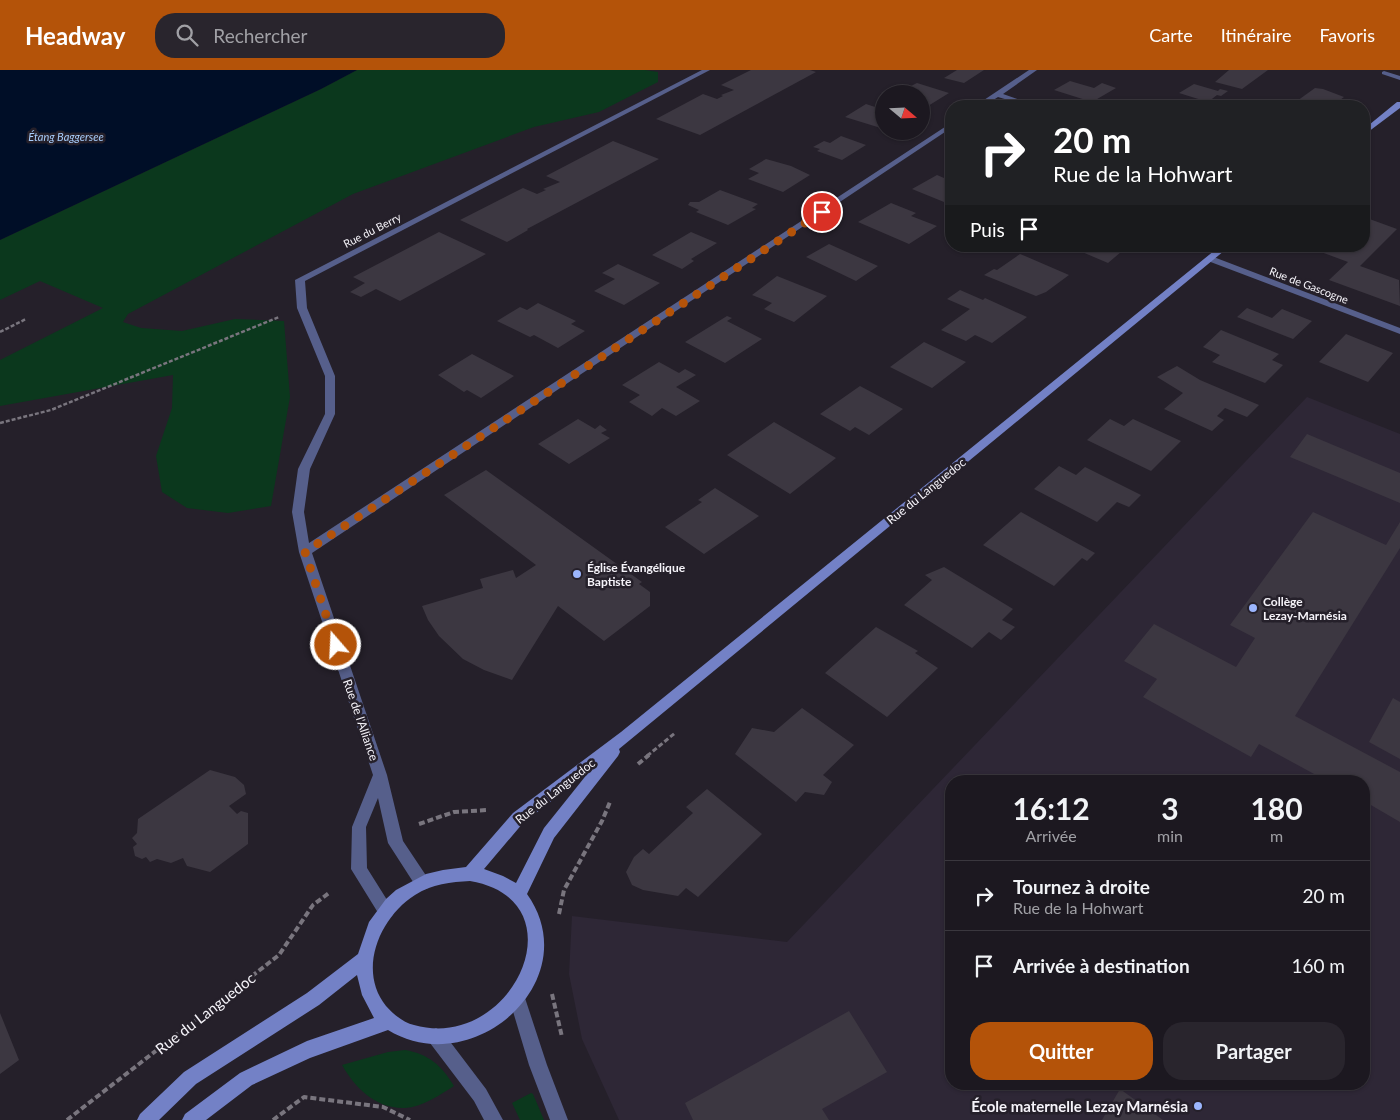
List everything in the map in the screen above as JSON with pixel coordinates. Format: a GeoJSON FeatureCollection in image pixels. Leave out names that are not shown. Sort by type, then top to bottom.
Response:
{"type":"FeatureCollection","features":[{"type":"Feature","properties":{"kind":"street","name":"Rue du Berry"},"geometry":{"type":"LineString","coordinates":[[305,552],[298,512],[304,469],[330,414],[330,376],[302,308],[300,280],[707,70]]}},
{"type":"Feature","properties":{"kind":"street"},"geometry":{"type":"LineString","coordinates":[[988,100],[1034,70]]}},
{"type":"Feature","properties":{"kind":"street"},"geometry":{"type":"LineString","coordinates":[[1384,73],[1400,78]]}},
{"type":"Feature","properties":{"kind":"street"},"geometry":{"type":"LineString","coordinates":[[998,94],[1016,100]]}},
{"type":"Feature","properties":{"kind":"street"},"geometry":{"type":"LineString","coordinates":[[1370,128],[1400,104]]}},
{"type":"Feature","properties":{"kind":"street"},"geometry":{"type":"LineString","coordinates":[[305,552],[945,129]]}},
{"type":"Feature","properties":{"kind":"street","name":"Rue du Languedoc"},"geometry":{"type":"LineString","coordinates":[[470,874],[518,818],[626,736],[1219,252]]}},
{"type":"Feature","properties":{"kind":"street","name":"Rue de Gascogne"},"geometry":{"type":"LineString","coordinates":[[1211,259],[1400,331]]}},
{"type":"Feature","properties":{"kind":"street","name":"Rue de l'Alliance"},"geometry":{"type":"LineString","coordinates":[[305,552],[380,775],[396,843],[423,883]]}},
{"type":"Feature","properties":{"kind":"street","name":"Rue du Languedoc"},"geometry":{"type":"LineString","coordinates":[[518,895],[549,833],[626,736]]}},
{"type":"Feature","properties":{"kind":"street","name":"Rue de l'Alliance"},"geometry":{"type":"LineString","coordinates":[[380,775],[359,828],[359,869],[386,911]]}},
{"type":"Feature","properties":{"kind":"street"},"geometry":{"type":"LineString","coordinates":[[470,874],[488,877],[505,884],[518,895],[532,917],[537,942],[532,971],[517,998],[494,1019],[466,1032],[436,1037],[410,1033],[388,1021],[374,1004],[365,982],[364,959],[371,934],[386,911],[402,895],[423,883],[446,875],[470,874]]}},
{"type":"Feature","properties":{"kind":"street"},"geometry":{"type":"LineString","coordinates":[[146,1120],[190,1078],[313,999],[364,959]]}},
{"type":"Feature","properties":{"kind":"street"},"geometry":{"type":"LineString","coordinates":[[517,998],[538,1066],[559,1120]]}},
{"type":"Feature","properties":{"kind":"street"},"geometry":{"type":"LineString","coordinates":[[191,1120],[246,1078],[307,1050],[388,1021]]}},
{"type":"Feature","properties":{"kind":"street"},"geometry":{"type":"LineString","coordinates":[[436,1037],[480,1095],[494,1120]]}},
{"type":"Feature","properties":{"kind":"path"},"geometry":{"type":"LineString","coordinates":[[0,423],[51,410],[219,340],[302,308]]}},
{"type":"Feature","properties":{"kind":"path"},"geometry":{"type":"LineString","coordinates":[[0,332],[26,319]]}},
{"type":"Feature","properties":{"kind":"path"},"geometry":{"type":"LineString","coordinates":[[415,827],[420,823],[454,812],[492,810]]}},
{"type":"Feature","properties":{"kind":"path","name":"Rue du Languedoc"},"geometry":{"type":"LineString","coordinates":[[67,1120],[279,955],[313,904],[329,892]]}},
{"type":"Feature","properties":{"kind":"path"},"geometry":{"type":"LineString","coordinates":[[273,1120],[304,1097],[383,1107],[410,1120]]}},
{"type":"Feature","properties":{"kind":"shaded area","name":"Collège Lezay-Marnésia"},"geometry":{"type":"Polygon","coordinates":[[[1307,397],[1400,434],[1400,1120],[619,1120],[582,1039],[569,974],[572,916],[787,942],[945,776],[945,1090],[1370,1090],[1370,775],[946,775],[1307,397]]]}},
{"type":"Feature","properties":{"kind":"green space"},"geometry":{"type":"Polygon","coordinates":[[[357,70],[645,70],[658,72],[658,82],[599,112],[534,127],[353,194],[128,314],[123,322],[141,328],[182,331],[235,319],[284,321],[290,397],[271,506],[228,513],[187,508],[162,492],[156,456],[172,408],[173,375],[0,406],[0,360],[103,308],[40,281],[0,300],[0,240],[321,89],[357,70]]]}},
{"type":"Feature","properties":{"kind":"green space"},"geometry":{"type":"Polygon","coordinates":[[[405,1050],[421,1054],[434,1062],[445,1072],[454,1086],[431,1100],[418,1105],[405,1108],[394,1107],[385,1105],[368,1096],[353,1082],[342,1065],[388,1052],[405,1050]]]}},
{"type":"Feature","properties":{"kind":"green space"},"geometry":{"type":"Polygon","coordinates":[[[531,1093],[544,1120],[520,1120],[512,1103],[531,1093]]]}},
{"type":"Feature","properties":{"kind":"water","name":"Étang Baggersee"},"geometry":{"type":"Polygon","coordinates":[[[0,70],[357,70],[321,89],[0,240],[0,70]]]}},
{"type":"Feature","properties":{"kind":"building"},"geometry":{"type":"Polygon","coordinates":[[[751,70],[810,70],[816,72],[700,135],[656,119],[703,94],[717,99],[723,96],[721,95],[734,90],[721,85],[751,70]]]}},
{"type":"Feature","properties":{"kind":"building"},"geometry":{"type":"Polygon","coordinates":[[[957,70],[984,70],[964,83],[944,78],[957,70]]]}},
{"type":"Feature","properties":{"kind":"building"},"geometry":{"type":"Polygon","coordinates":[[[1229,70],[1268,70],[1242,89],[1215,82],[1229,70]]]}},
{"type":"Feature","properties":{"kind":"building"},"geometry":{"type":"Polygon","coordinates":[[[1070,81],[1094,88],[1102,83],[1116,88],[1095,100],[1086,100],[1054,90],[1070,81]]]}},
{"type":"Feature","properties":{"kind":"building"},"geometry":{"type":"Polygon","coordinates":[[[1194,84],[1218,91],[1220,89],[1228,91],[1211,100],[1202,100],[1179,93],[1194,84]]]}},
{"type":"Feature","properties":{"kind":"building"},"geometry":{"type":"Polygon","coordinates":[[[930,87],[949,93],[930,105],[930,87]]]}},
{"type":"Feature","properties":{"kind":"building"},"geometry":{"type":"Polygon","coordinates":[[[1315,88],[1344,97],[1340,100],[1298,100],[1315,88]]]}},
{"type":"Feature","properties":{"kind":"building"},"geometry":{"type":"Polygon","coordinates":[[[866,104],[875,107],[875,126],[845,117],[866,104]]]}},
{"type":"Feature","properties":{"kind":"building"},"geometry":{"type":"Polygon","coordinates":[[[841,136],[866,145],[842,160],[817,151],[820,149],[813,147],[824,141],[830,143],[841,136]]]}},
{"type":"Feature","properties":{"kind":"building"},"geometry":{"type":"Polygon","coordinates":[[[613,141],[659,159],[527,229],[507,242],[460,220],[523,188],[537,194],[546,190],[543,189],[560,182],[546,176],[613,141]]]}},
{"type":"Feature","properties":{"kind":"building"},"geometry":{"type":"Polygon","coordinates":[[[766,159],[791,166],[810,175],[783,192],[748,179],[759,173],[749,169],[766,159]]]}},
{"type":"Feature","properties":{"kind":"building"},"geometry":{"type":"Polygon","coordinates":[[[937,175],[945,178],[945,201],[944,202],[912,189],[937,175]]]}},
{"type":"Feature","properties":{"kind":"building"},"geometry":{"type":"Polygon","coordinates":[[[720,190],[758,204],[752,208],[756,209],[728,225],[696,212],[699,210],[688,205],[690,202],[699,202],[720,190]]]}},
{"type":"Feature","properties":{"kind":"building"},"geometry":{"type":"Polygon","coordinates":[[[891,203],[916,213],[911,216],[937,226],[909,244],[858,222],[891,203]]]}},
{"type":"Feature","properties":{"kind":"building"},"geometry":{"type":"Polygon","coordinates":[[[1370,219],[1397,229],[1360,266],[1399,280],[1400,306],[1329,280],[1348,262],[1321,252],[1370,252],[1370,219]]]}},
{"type":"Feature","properties":{"kind":"building"},"geometry":{"type":"Polygon","coordinates":[[[439,232],[486,254],[400,301],[376,289],[361,297],[350,292],[365,283],[353,277],[439,232]]]}},
{"type":"Feature","properties":{"kind":"building"},"geometry":{"type":"Polygon","coordinates":[[[691,232],[717,243],[691,259],[694,261],[682,269],[652,255],[691,232]]]}},
{"type":"Feature","properties":{"kind":"building"},"geometry":{"type":"Polygon","coordinates":[[[829,244],[878,266],[856,281],[806,257],[829,244]]]}},
{"type":"Feature","properties":{"kind":"building"},"geometry":{"type":"Polygon","coordinates":[[[1082,252],[1121,252],[1108,263],[1082,252]]]}},
{"type":"Feature","properties":{"kind":"building"},"geometry":{"type":"Polygon","coordinates":[[[1020,254],[1069,275],[1046,292],[1036,296],[984,275],[994,269],[997,270],[1020,254]]]}},
{"type":"Feature","properties":{"kind":"building"},"geometry":{"type":"Polygon","coordinates":[[[618,264],[660,283],[624,305],[594,291],[615,279],[602,273],[618,264]]]}},
{"type":"Feature","properties":{"kind":"building"},"geometry":{"type":"Polygon","coordinates":[[[777,276],[827,296],[794,322],[764,309],[772,303],[752,295],[777,276]]]}},
{"type":"Feature","properties":{"kind":"building"},"geometry":{"type":"Polygon","coordinates":[[[960,290],[983,300],[985,298],[1027,317],[992,343],[975,335],[966,341],[941,330],[970,309],[947,299],[960,290]]]}},
{"type":"Feature","properties":{"kind":"building"},"geometry":{"type":"Polygon","coordinates":[[[538,303],[576,321],[571,324],[585,331],[558,348],[534,335],[530,337],[497,321],[520,307],[527,310],[538,303]]]}},
{"type":"Feature","properties":{"kind":"building"},"geometry":{"type":"Polygon","coordinates":[[[1247,308],[1272,318],[1282,309],[1312,321],[1293,339],[1237,317],[1247,308]]]}},
{"type":"Feature","properties":{"kind":"building"},"geometry":{"type":"Polygon","coordinates":[[[727,316],[732,318],[727,321],[762,339],[725,363],[685,342],[727,316]]]}},
{"type":"Feature","properties":{"kind":"building"},"geometry":{"type":"Polygon","coordinates":[[[1221,330],[1279,354],[1272,360],[1283,365],[1265,383],[1212,362],[1220,355],[1203,347],[1221,330]]]}},
{"type":"Feature","properties":{"kind":"building"},"geometry":{"type":"Polygon","coordinates":[[[1346,334],[1393,353],[1368,382],[1319,362],[1346,334]]]}},
{"type":"Feature","properties":{"kind":"building"},"geometry":{"type":"Polygon","coordinates":[[[924,342],[966,362],[932,388],[890,367],[924,342]]]}},
{"type":"Feature","properties":{"kind":"building"},"geometry":{"type":"Polygon","coordinates":[[[472,354],[514,376],[481,398],[467,390],[464,392],[438,375],[472,354]]]}},
{"type":"Feature","properties":{"kind":"building"},"geometry":{"type":"Polygon","coordinates":[[[659,362],[679,373],[685,369],[696,375],[676,387],[700,401],[676,416],[662,408],[652,416],[629,402],[640,395],[622,385],[659,362]]]}},
{"type":"Feature","properties":{"kind":"building"},"geometry":{"type":"Polygon","coordinates":[[[1177,366],[1200,380],[1259,405],[1247,417],[1225,408],[1217,416],[1224,420],[1212,431],[1164,409],[1183,393],[1157,377],[1177,366]]]}},
{"type":"Feature","properties":{"kind":"building"},"geometry":{"type":"Polygon","coordinates":[[[860,386],[903,409],[869,435],[855,427],[850,431],[820,414],[860,386]]]}},
{"type":"Feature","properties":{"kind":"building"},"geometry":{"type":"Polygon","coordinates":[[[578,419],[595,429],[600,425],[607,430],[601,433],[610,438],[569,464],[538,444],[578,419]]]}},
{"type":"Feature","properties":{"kind":"building"},"geometry":{"type":"Polygon","coordinates":[[[1110,419],[1124,426],[1133,419],[1181,441],[1151,471],[1087,440],[1110,419]]]}},
{"type":"Feature","properties":{"kind":"building"},"geometry":{"type":"Polygon","coordinates":[[[774,422],[836,458],[790,494],[727,455],[774,422]]]}},
{"type":"Feature","properties":{"kind":"building"},"geometry":{"type":"Polygon","coordinates":[[[1307,434],[1400,473],[1400,503],[1290,457],[1307,434]]]}},
{"type":"Feature","properties":{"kind":"building"},"geometry":{"type":"Polygon","coordinates":[[[1059,466],[1076,475],[1085,467],[1141,495],[1129,507],[1117,502],[1097,522],[1034,489],[1059,466]]]}},
{"type":"Feature","properties":{"kind":"building","name":"Église Évangélique Baptiste"},"geometry":{"type":"Polygon","coordinates":[[[486,470],[642,582],[639,584],[650,592],[650,606],[604,641],[558,606],[512,680],[484,670],[463,659],[439,636],[428,620],[422,606],[483,588],[480,579],[513,570],[516,578],[536,565],[444,495],[486,470]]]}},
{"type":"Feature","properties":{"kind":"building"},"geometry":{"type":"Polygon","coordinates":[[[715,488],[759,516],[704,554],[665,527],[702,502],[698,500],[715,488]]]}},
{"type":"Feature","properties":{"kind":"building"},"geometry":{"type":"Polygon","coordinates":[[[1021,512],[1095,553],[1087,561],[1082,558],[1054,586],[983,545],[1021,512]]]}},
{"type":"Feature","properties":{"kind":"building"},"geometry":{"type":"Polygon","coordinates":[[[1313,512],[1386,545],[1400,522],[1400,548],[1295,716],[1400,772],[1400,822],[1370,804],[1370,775],[1316,775],[1259,744],[1251,757],[1143,697],[1157,679],[1124,661],[1154,624],[1236,667],[1255,638],[1230,625],[1313,512]]]}},
{"type":"Feature","properties":{"kind":"building"},"geometry":{"type":"Polygon","coordinates":[[[944,567],[1013,609],[1002,620],[1015,627],[1001,640],[989,632],[972,648],[904,605],[932,580],[925,575],[944,567]]]}},
{"type":"Feature","properties":{"kind":"building"},"geometry":{"type":"Polygon","coordinates":[[[876,627],[918,651],[915,653],[938,668],[887,717],[825,673],[876,627]]]}},
{"type":"Feature","properties":{"kind":"building"},"geometry":{"type":"Polygon","coordinates":[[[1393,698],[1400,702],[1400,759],[1369,742],[1393,698]]]}},
{"type":"Feature","properties":{"kind":"building"},"geometry":{"type":"Polygon","coordinates":[[[802,708],[854,745],[823,775],[832,782],[824,795],[805,792],[796,802],[735,754],[752,728],[774,732],[802,708]]]}},
{"type":"Feature","properties":{"kind":"building"},"geometry":{"type":"Polygon","coordinates":[[[210,770],[235,777],[244,785],[246,794],[229,806],[237,814],[241,811],[248,813],[248,844],[210,872],[187,866],[183,858],[171,863],[157,859],[150,862],[146,857],[142,859],[135,856],[133,847],[137,844],[132,838],[137,833],[138,819],[210,770]]]}},
{"type":"Feature","properties":{"kind":"building"},"geometry":{"type":"Polygon","coordinates":[[[707,789],[762,834],[698,897],[686,888],[678,896],[643,890],[632,885],[626,872],[634,857],[643,849],[649,854],[693,813],[686,807],[707,789]]]}},
{"type":"Feature","properties":{"kind":"building"},"geometry":{"type":"Polygon","coordinates":[[[849,1011],[887,1072],[822,1109],[829,1120],[693,1120],[685,1103],[849,1011]]]}},
{"type":"Feature","properties":{"kind":"building"},"geometry":{"type":"Polygon","coordinates":[[[0,1013],[19,1060],[0,1074],[0,1013]]]}},
{"type":"Feature","properties":{"kind":"building"},"geometry":{"type":"Polygon","coordinates":[[[1119,1090],[1121,1090],[1163,1120],[1102,1120],[1119,1090]]]}},
{"type":"Feature","properties":{"kind":"place","name":"Église Évangélique Baptiste"},"geometry":{"type":"Point","coordinates":[577,574]}},
{"type":"Feature","properties":{"kind":"place","name":"Collège Lezay-Marnésia"},"geometry":{"type":"Point","coordinates":[1253,608]}},
{"type":"Feature","properties":{"kind":"place","name":"École maternelle Lezay Marnésia"},"geometry":{"type":"Point","coordinates":[1198,1106]}},
{"type":"Feature","properties":{"kind":"route"},"geometry":{"type":"LineString","coordinates":[[336,645],[305,552],[822,212]]}}]}
